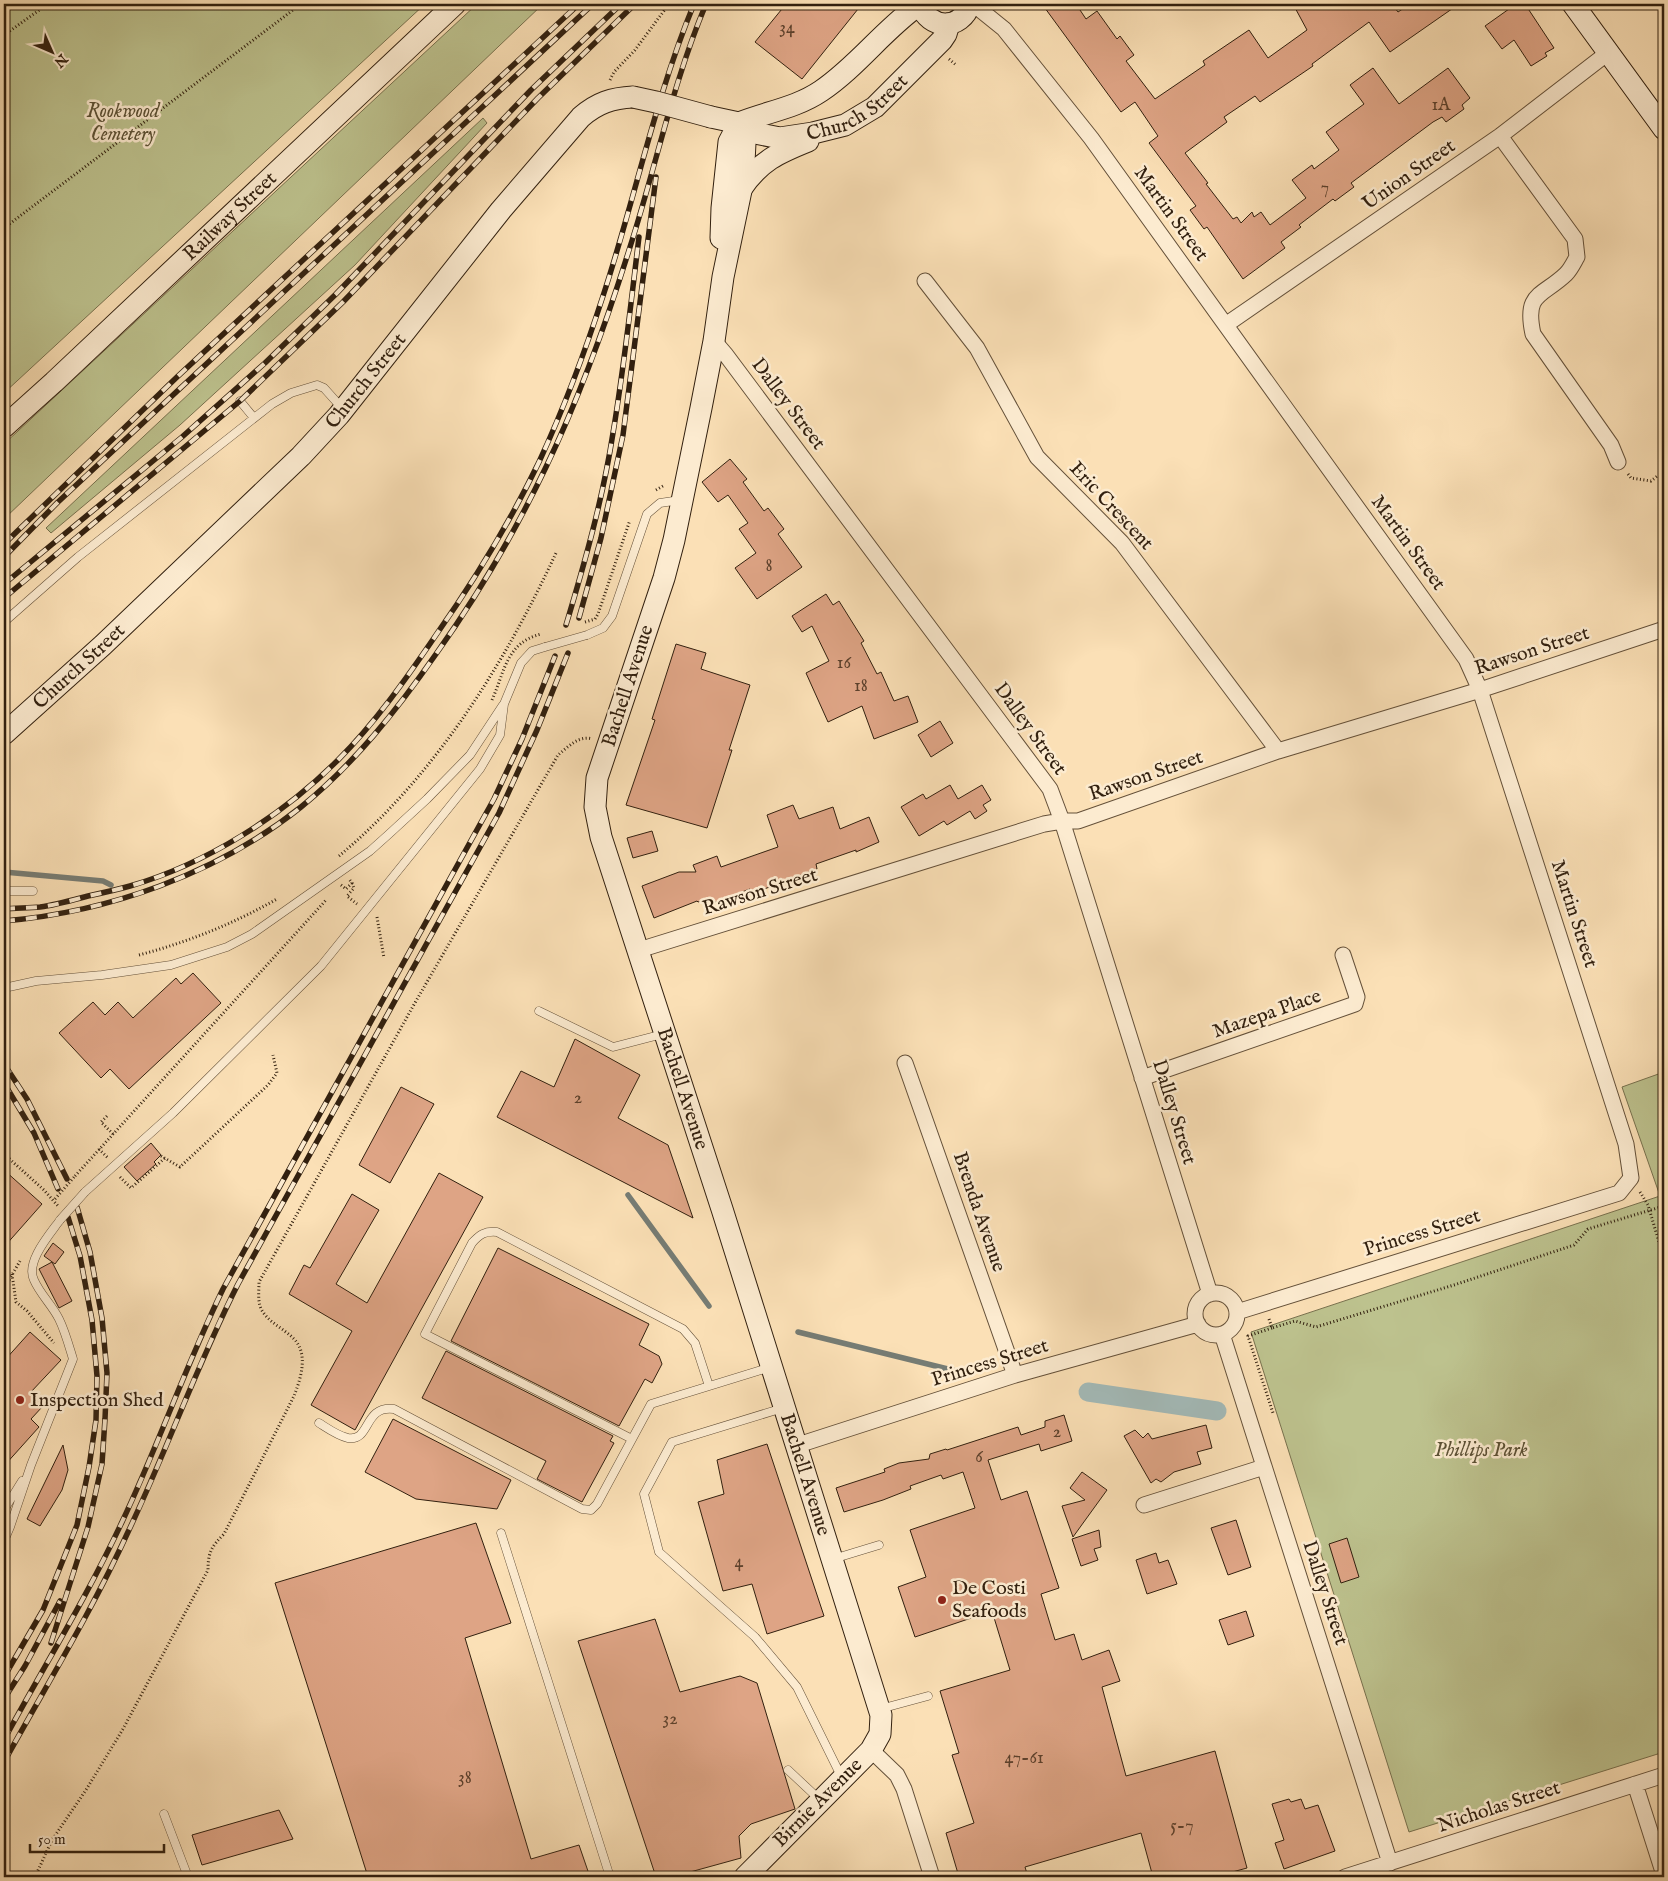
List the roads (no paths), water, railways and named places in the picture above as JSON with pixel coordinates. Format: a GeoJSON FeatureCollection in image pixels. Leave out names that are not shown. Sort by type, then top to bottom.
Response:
{"type":"FeatureCollection","features":[{"type":"Feature","properties":{"kind":"main road","name":"Railway Street"},"geometry":{"type":"LineString","coordinates":[[4,427],[455,4]]}},
{"type":"Feature","properties":{"kind":"main road"},"geometry":{"type":"LineString","coordinates":[[920,4],[930,20],[936,23],[949,24],[963,16],[971,4]]}},
{"type":"Feature","properties":{"kind":"main road","name":"Church Street"},"geometry":{"type":"LineString","coordinates":[[739,123],[762,114],[792,106],[822,90],[865,54],[906,13],[920,4]]}},
{"type":"Feature","properties":{"kind":"main road"},"geometry":{"type":"LineString","coordinates":[[1574,4],[1664,129]]}},
{"type":"Feature","properties":{"kind":"main road","name":"Church Street"},"geometry":{"type":"LineString","coordinates":[[4,734],[103,644],[302,456],[343,410],[524,182],[591,108],[614,99],[633,98],[739,123],[755,133],[780,138],[820,132],[845,125],[875,107],[938,45],[946,34],[949,24]]}},
{"type":"Feature","properties":{"kind":"main road","name":"Bachell Avenue"},"geometry":{"type":"LineString","coordinates":[[739,123],[745,143],[741,189],[723,277],[714,341],[682,500],[664,578],[597,778],[595,807],[601,837],[639,950],[879,1709],[882,1724],[880,1734],[871,1750]]}},
{"type":"Feature","properties":{"kind":"main road","name":"Bachell Avenue"},"geometry":{"type":"LineString","coordinates":[[723,277],[721,220],[723,192],[729,142],[739,123]]}},
{"type":"Feature","properties":{"kind":"main road"},"geometry":{"type":"LineString","coordinates":[[741,189],[756,170],[772,157],[845,125]]}},
{"type":"Feature","properties":{"kind":"main road","name":"Birnie Avenue"},"geometry":{"type":"LineString","coordinates":[[744,1877],[871,1750]]}},
{"type":"Feature","properties":{"kind":"street","name":"Martin Street"},"geometry":{"type":"LineString","coordinates":[[971,4],[1004,29],[1091,138],[1227,324],[1466,659],[1480,690],[1626,1144],[1631,1178],[1619,1193]]}},
{"type":"Feature","properties":{"kind":"street","name":"Union Street"},"geometry":{"type":"LineString","coordinates":[[1227,324],[1500,136],[1609,52]]}},
{"type":"Feature","properties":{"kind":"street"},"geometry":{"type":"LineString","coordinates":[[1500,136],[1575,239],[1578,257],[1568,273],[1537,295],[1529,315],[1533,334],[1611,445],[1618,462]]}},
{"type":"Feature","properties":{"kind":"street","name":"Eric Crescent"},"geometry":{"type":"LineString","coordinates":[[925,282],[977,348],[1037,457],[1122,543],[1278,751]]}},
{"type":"Feature","properties":{"kind":"street","name":"Dalley Street"},"geometry":{"type":"LineString","coordinates":[[714,341],[1050,789],[1062,820],[1210,1294]]}},
{"type":"Feature","properties":{"kind":"street","name":"Rawson Street"},"geometry":{"type":"LineString","coordinates":[[639,950],[1044,824],[1062,820],[1078,821],[1278,751],[1480,690],[1664,629]]}},
{"type":"Feature","properties":{"kind":"street","name":"Mazepa Place"},"geometry":{"type":"LineString","coordinates":[[1142,1078],[1355,1004],[1357,997],[1343,955]]}},
{"type":"Feature","properties":{"kind":"street","name":"Brenda Avenue"},"geometry":{"type":"LineString","coordinates":[[905,1062],[1015,1375]]}},
{"type":"Feature","properties":{"kind":"street","name":"Princess Street"},"geometry":{"type":"LineString","coordinates":[[1237,1312],[1619,1193]]}},
{"type":"Feature","properties":{"kind":"street"},"geometry":{"type":"LineString","coordinates":[[1210,1294],[1222,1294],[1228,1297],[1236,1306],[1237,1312],[1233,1326],[1222,1334],[1209,1333],[1198,1324],[1196,1318],[1197,1306],[1204,1296],[1210,1294]]}},
{"type":"Feature","properties":{"kind":"street","name":"Princess Street"},"geometry":{"type":"LineString","coordinates":[[795,1446],[1015,1375],[1198,1324]]}},
{"type":"Feature","properties":{"kind":"street","name":"Dalley Street"},"geometry":{"type":"LineString","coordinates":[[1222,1334],[1264,1466],[1385,1869]]}},
{"type":"Feature","properties":{"kind":"street"},"geometry":{"type":"LineString","coordinates":[[1144,1505],[1264,1466]]}},
{"type":"Feature","properties":{"kind":"street"},"geometry":{"type":"LineString","coordinates":[[871,1750],[897,1775],[904,1789],[932,1877]]}},
{"type":"Feature","properties":{"kind":"street","name":"Nicholas Street"},"geometry":{"type":"LineString","coordinates":[[1346,1877],[1385,1869],[1664,1775]]}},
{"type":"Feature","properties":{"kind":"street"},"geometry":{"type":"LineString","coordinates":[[1635,1784],[1664,1875]]}},
{"type":"Feature","properties":{"kind":"lane"},"geometry":{"type":"LineString","coordinates":[[4,622],[78,557],[272,404],[291,393],[318,385],[324,388],[343,410]]}},
{"type":"Feature","properties":{"kind":"lane"},"geometry":{"type":"LineString","coordinates":[[240,401],[254,418]]}},
{"type":"Feature","properties":{"kind":"lane"},"geometry":{"type":"LineString","coordinates":[[4,988],[36,981],[140,971],[171,965],[227,946],[252,934],[370,851],[470,755],[504,704],[521,663],[532,651],[587,635],[603,628],[612,616],[647,514],[660,503],[682,500]]}},
{"type":"Feature","properties":{"kind":"lane"},"geometry":{"type":"LineString","coordinates":[[4,1541],[30,1468],[73,1359],[60,1320],[37,1286],[32,1273],[33,1263],[41,1247],[60,1220],[85,1192],[173,1113],[321,966],[480,769],[500,735],[504,704]]}},
{"type":"Feature","properties":{"kind":"lane"},"geometry":{"type":"LineString","coordinates":[[4,891],[33,891]]}},
{"type":"Feature","properties":{"kind":"lane"},"geometry":{"type":"LineString","coordinates":[[539,1011],[613,1047],[665,1033]]}},
{"type":"Feature","properties":{"kind":"lane"},"geometry":{"type":"LineString","coordinates":[[632,1439],[425,1334],[472,1243],[480,1234],[487,1231],[497,1232],[683,1330],[695,1343],[709,1386]]}},
{"type":"Feature","properties":{"kind":"lane"},"geometry":{"type":"LineString","coordinates":[[319,1423],[346,1438],[354,1438],[361,1434],[375,1413],[384,1408],[394,1409],[582,1509],[591,1510],[597,1504],[651,1404],[771,1367]]}},
{"type":"Feature","properties":{"kind":"lane"},"geometry":{"type":"LineString","coordinates":[[783,1408],[672,1442],[644,1494],[659,1552],[755,1637],[797,1687],[842,1778]]}},
{"type":"Feature","properties":{"kind":"lane"},"geometry":{"type":"LineString","coordinates":[[4,1510],[30,1468]]}},
{"type":"Feature","properties":{"kind":"lane"},"geometry":{"type":"LineString","coordinates":[[501,1533],[610,1877]]}},
{"type":"Feature","properties":{"kind":"lane"},"geometry":{"type":"LineString","coordinates":[[831,1559],[879,1545]]}},
{"type":"Feature","properties":{"kind":"lane"},"geometry":{"type":"LineString","coordinates":[[879,1709],[928,1696]]}},
{"type":"Feature","properties":{"kind":"lane"},"geometry":{"type":"LineString","coordinates":[[788,1770],[820,1800]]}},
{"type":"Feature","properties":{"kind":"lane"},"geometry":{"type":"LineString","coordinates":[[164,1814],[188,1877]]}},
{"type":"Feature","properties":{"kind":"waterway"},"geometry":{"type":"LineString","coordinates":[[4,872],[103,881],[111,885]]}},
{"type":"Feature","properties":{"kind":"waterway"},"geometry":{"type":"LineString","coordinates":[[628,1195],[709,1306]]}},
{"type":"Feature","properties":{"kind":"waterway"},"geometry":{"type":"LineString","coordinates":[[798,1332],[964,1373]]}},
{"type":"Feature","properties":{"kind":"waterway"},"geometry":{"type":"LineString","coordinates":[[1088,1392],[1217,1411]]}},
{"type":"Feature","properties":{"kind":"railway"},"geometry":{"type":"LineString","coordinates":[[4,544],[177,377],[579,4]]}},
{"type":"Feature","properties":{"kind":"railway"},"geometry":{"type":"LineString","coordinates":[[4,557],[58,502],[593,4]]}},
{"type":"Feature","properties":{"kind":"railway"},"geometry":{"type":"LineString","coordinates":[[4,584],[182,437],[265,363],[336,294],[531,90],[621,4]]}},
{"type":"Feature","properties":{"kind":"railway"},"geometry":{"type":"LineString","coordinates":[[4,598],[240,401],[343,302],[538,98],[635,4]]}},
{"type":"Feature","properties":{"kind":"railway"},"geometry":{"type":"LineString","coordinates":[[4,909],[46,906],[158,877],[187,865],[242,836],[268,819],[316,781],[352,746],[390,700],[478,572],[516,507],[548,442],[574,380],[596,317],[668,76],[694,4]]}},
{"type":"Feature","properties":{"kind":"railway"},"geometry":{"type":"LineString","coordinates":[[4,921],[83,909],[122,899],[160,886],[234,852],[268,831],[301,807],[339,773],[390,716],[452,632],[495,563],[534,491],[570,413],[612,303],[674,94],[706,4]]}},
{"type":"Feature","properties":{"kind":"railway"},"geometry":{"type":"LineString","coordinates":[[579,618],[601,538],[623,435],[656,177]]}},
{"type":"Feature","properties":{"kind":"railway"},"geometry":{"type":"LineString","coordinates":[[566,625],[593,530],[609,457],[624,360],[639,237]]}},
{"type":"Feature","properties":{"kind":"railway"},"geometry":{"type":"LineString","coordinates":[[4,1762],[84,1619],[114,1561],[209,1345],[238,1284],[499,813],[537,730],[568,653]]}},
{"type":"Feature","properties":{"kind":"railway"},"geometry":{"type":"LineString","coordinates":[[4,1740],[80,1605],[108,1550],[135,1493],[223,1289],[494,799],[522,739],[555,656]]}},
{"type":"Feature","properties":{"kind":"railway"},"geometry":{"type":"LineString","coordinates":[[4,1064],[27,1099],[67,1179]]}},
{"type":"Feature","properties":{"kind":"railway"},"geometry":{"type":"LineString","coordinates":[[4,1083],[34,1133],[58,1189]]}},
{"type":"Feature","properties":{"kind":"railway"},"geometry":{"type":"LineString","coordinates":[[51,1643],[88,1527],[102,1464],[105,1419],[107,1373],[102,1318],[90,1252],[77,1207]]}},
{"type":"Feature","properties":{"kind":"railway"},"geometry":{"type":"LineString","coordinates":[[4,1677],[43,1610],[77,1525],[96,1420],[97,1376],[92,1320],[80,1256],[68,1217]]}},
{"type":"Feature","properties":{"kind":"railway"},"geometry":{"type":"LineString","coordinates":[[4,1699],[25,1666],[60,1601]]}},
{"type":"Feature","properties":{"kind":"place","name":"Inspection Shed"},"geometry":{"type":"Point","coordinates":[20,1400]}},
{"type":"Feature","properties":{"kind":"place","name":"De Costi Seafoods"},"geometry":{"type":"Point","coordinates":[942,1600]}},
{"type":"Feature","properties":{"kind":"park label","name":"Rookwood Cemetery"},"geometry":{"type":"Point","coordinates":[123,122]}},
{"type":"Feature","properties":{"kind":"park label","name":"Phillips Park"},"geometry":{"type":"Point","coordinates":[1481,1450]}}]}
